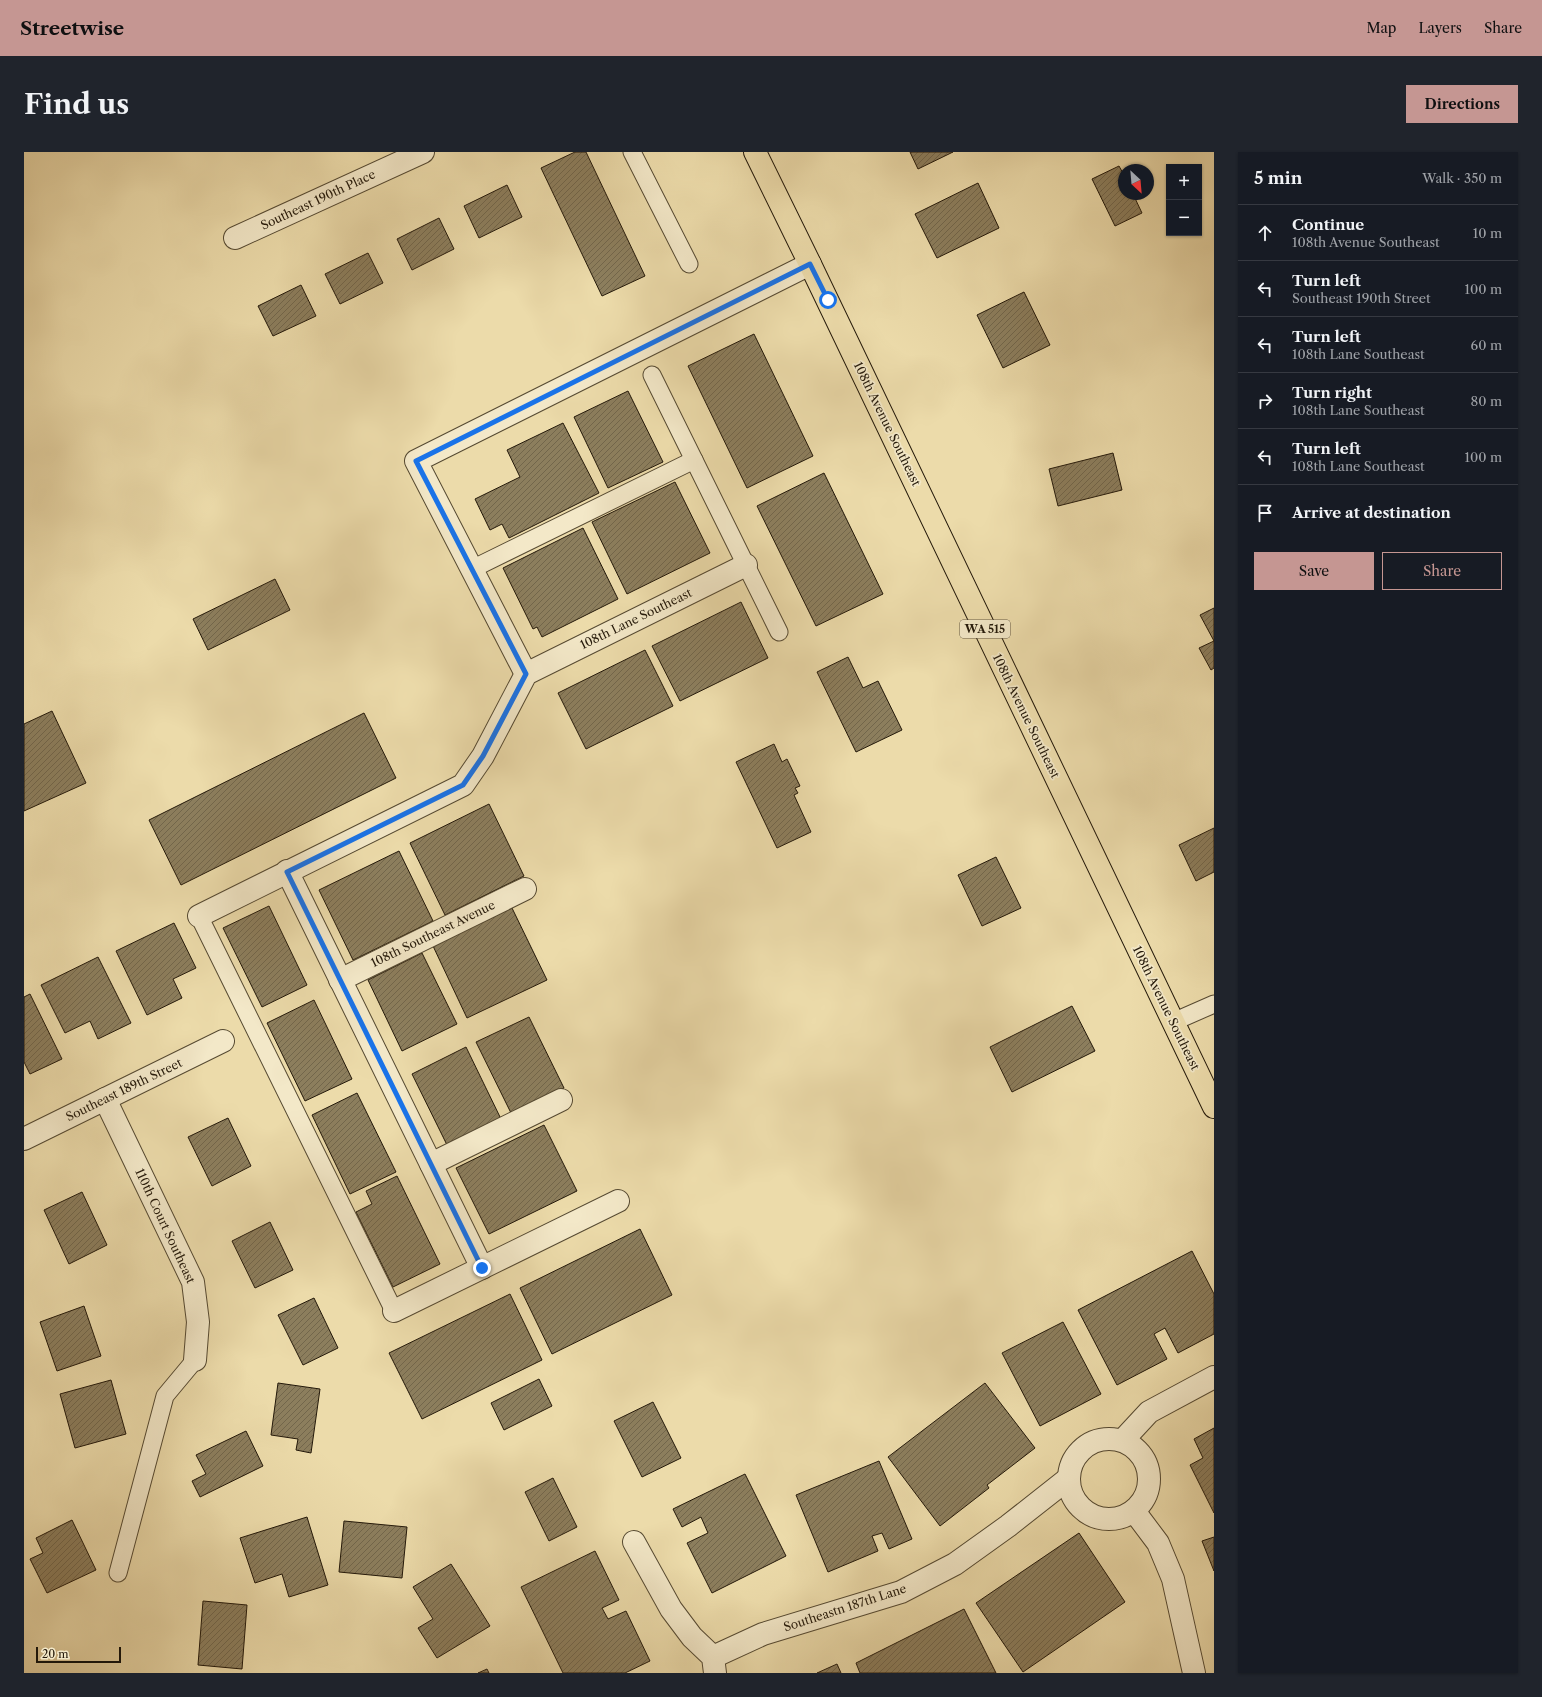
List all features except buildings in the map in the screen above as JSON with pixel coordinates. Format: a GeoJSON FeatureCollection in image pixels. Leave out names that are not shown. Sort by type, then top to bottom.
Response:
{"type":"FeatureCollection","features":[{"type":"Feature","properties":{"kind":"main road","name":"108th Avenue Southeast"},"geometry":{"type":"LineString","coordinates":[[755,152],[1214,1107]]}},
{"type":"Feature","properties":{"kind":"street","name":"Southeast 190th Place"},"geometry":{"type":"LineString","coordinates":[[235,238],[423,152]]}},
{"type":"Feature","properties":{"kind":"street"},"geometry":{"type":"LineString","coordinates":[[199,916],[463,785],[483,756],[526,674],[416,461],[810,264]]}},
{"type":"Feature","properties":{"kind":"street","name":"108th Lane Southeast"},"geometry":{"type":"LineString","coordinates":[[526,674],[746,565]]}},
{"type":"Feature","properties":{"kind":"street"},"geometry":{"type":"LineString","coordinates":[[287,872],[482,1268]]}},
{"type":"Feature","properties":{"kind":"street","name":"108th Southeast Avenue"},"geometry":{"type":"LineString","coordinates":[[340,980],[525,888]]}},
{"type":"Feature","properties":{"kind":"street","name":"Southeast 189th Street"},"geometry":{"type":"LineString","coordinates":[[24,1139],[223,1041]]}},
{"type":"Feature","properties":{"kind":"street","name":"110th Court Southeast"},"geometry":{"type":"LineString","coordinates":[[105,1099],[193,1282],[198,1322],[195,1360]]}},
{"type":"Feature","properties":{"kind":"street"},"geometry":{"type":"LineString","coordinates":[[431,1164],[560,1100]]}},
{"type":"Feature","properties":{"kind":"street"},"geometry":{"type":"LineString","coordinates":[[394,1311],[618,1201]]}},
{"type":"Feature","properties":{"kind":"street"},"geometry":{"type":"LineString","coordinates":[[1123,1440],[1149,1412],[1214,1377]]}},
{"type":"Feature","properties":{"kind":"street"},"geometry":{"type":"LineString","coordinates":[[1110,1438],[1123,1440],[1134,1446],[1142,1455],[1148,1466],[1150,1478],[1148,1491],[1143,1502],[1134,1511],[1123,1517],[1110,1519],[1097,1517],[1086,1512],[1077,1502],[1071,1491],[1069,1478],[1071,1466],[1077,1455],[1086,1446],[1098,1440],[1110,1438]]}},
{"type":"Feature","properties":{"kind":"street","name":"Southeastn 187th Lane"},"geometry":{"type":"LineString","coordinates":[[714,1665],[763,1634],[901,1592],[954,1564],[1008,1526],[1069,1478]]}},
{"type":"Feature","properties":{"kind":"street"},"geometry":{"type":"LineString","coordinates":[[1134,1511],[1158,1543],[1173,1579],[1194,1673]]}},
{"type":"Feature","properties":{"kind":"street"},"geometry":{"type":"LineString","coordinates":[[634,1542],[671,1609],[714,1665]]}},
{"type":"Feature","properties":{"kind":"lane"},"geometry":{"type":"LineString","coordinates":[[632,152],[689,264]]}},
{"type":"Feature","properties":{"kind":"lane"},"geometry":{"type":"LineString","coordinates":[[652,375],[779,632]]}},
{"type":"Feature","properties":{"kind":"lane"},"geometry":{"type":"LineString","coordinates":[[472,569],[694,460]]}},
{"type":"Feature","properties":{"kind":"lane"},"geometry":{"type":"LineString","coordinates":[[199,916],[394,1311]]}},
{"type":"Feature","properties":{"kind":"lane"},"geometry":{"type":"LineString","coordinates":[[1173,1022],[1214,1004]]}},
{"type":"Feature","properties":{"kind":"lane"},"geometry":{"type":"LineString","coordinates":[[118,1573],[165,1396],[195,1360]]}},
{"type":"Feature","properties":{"kind":"route"},"geometry":{"type":"LineString","coordinates":[[482,1268],[287,872],[463,785],[483,756],[526,674],[416,461],[810,264],[828,300]]}}]}
